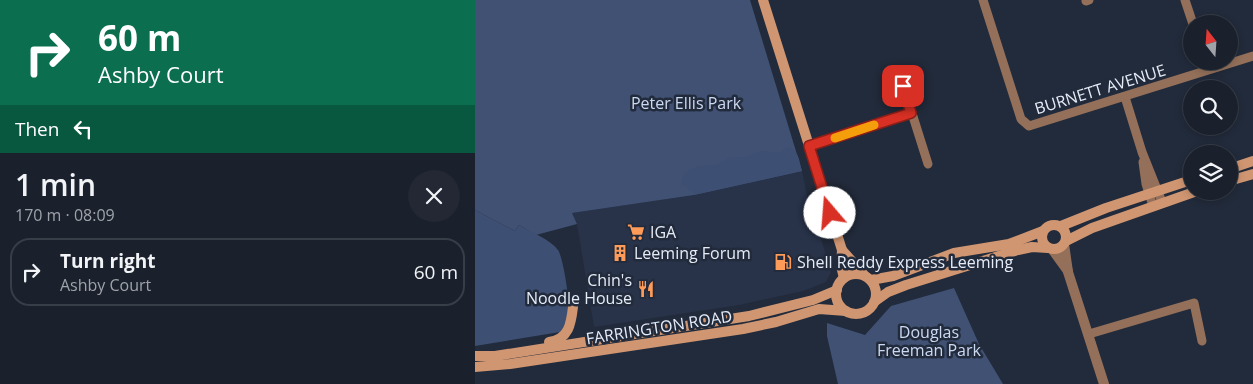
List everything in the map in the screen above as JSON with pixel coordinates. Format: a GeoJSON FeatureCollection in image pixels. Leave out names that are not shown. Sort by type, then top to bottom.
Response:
{"type":"FeatureCollection","features":[{"type":"Feature","properties":{"kind":"main road"},"geometry":{"type":"LineString","coordinates":[[763,0],[842,250],[841,266],[844,278]]}},
{"type":"Feature","properties":{"kind":"main road"},"geometry":{"type":"LineString","coordinates":[[1238,166],[1253,161]]}},
{"type":"Feature","properties":{"kind":"main road"},"geometry":{"type":"LineString","coordinates":[[1238,178],[1253,174]]}},
{"type":"Feature","properties":{"kind":"main road"},"geometry":{"type":"LineString","coordinates":[[842,250],[868,278],[876,291],[871,308],[859,314],[846,311],[838,302],[837,290],[844,278],[854,274],[868,278],[893,276],[954,253],[1009,244],[1043,231],[1051,224],[1061,226],[1106,208],[1183,183]]}},
{"type":"Feature","properties":{"kind":"main road"},"geometry":{"type":"LineString","coordinates":[[874,302],[888,292],[906,285],[1018,250],[1032,247],[1059,248],[1079,233],[1183,196]]}},
{"type":"Feature","properties":{"kind":"main road"},"geometry":{"type":"LineString","coordinates":[[1061,226],[1066,233],[1065,242]]}},
{"type":"Feature","properties":{"kind":"main road"},"geometry":{"type":"LineString","coordinates":[[1043,231],[1043,242],[1050,248]]}},
{"type":"Feature","properties":{"kind":"main road","name":"FARRINGTON ROAD"},"geometry":{"type":"LineString","coordinates":[[475,356],[495,356],[749,316],[813,300],[837,290]]}},
{"type":"Feature","properties":{"kind":"main road"},"geometry":{"type":"LineString","coordinates":[[495,356],[507,349],[554,342],[563,338],[571,325],[573,307]]}},
{"type":"Feature","properties":{"kind":"main road","name":"FARRINGTON ROAD"},"geometry":{"type":"LineString","coordinates":[[475,367],[510,364],[724,332],[777,322],[819,309],[846,311]]}},
{"type":"Feature","properties":{"kind":"street","name":"BURNETT AVENUE"},"geometry":{"type":"LineString","coordinates":[[983,0],[1021,119],[1026,125],[1034,126],[1125,97],[1196,70]]}},
{"type":"Feature","properties":{"kind":"street"},"geometry":{"type":"LineString","coordinates":[[1185,0],[1190,15]]}},
{"type":"Feature","properties":{"kind":"street","name":"BURNETT AVENUE"},"geometry":{"type":"LineString","coordinates":[[1238,59],[1253,56]]}},
{"type":"Feature","properties":{"kind":"street"},"geometry":{"type":"LineString","coordinates":[[899,72],[928,164]]}},
{"type":"Feature","properties":{"kind":"street"},"geometry":{"type":"LineString","coordinates":[[1125,97],[1157,204]]}},
{"type":"Feature","properties":{"kind":"street"},"geometry":{"type":"LineString","coordinates":[[809,146],[911,113]]}},
{"type":"Feature","properties":{"kind":"street"},"geometry":{"type":"LineString","coordinates":[[1065,242],[1068,272],[1104,384]]}},
{"type":"Feature","properties":{"kind":"street"},"geometry":{"type":"LineString","coordinates":[[1050,248],[1068,272]]}},
{"type":"Feature","properties":{"kind":"street"},"geometry":{"type":"LineString","coordinates":[[1089,334],[1194,303],[1202,341]]}},
{"type":"Feature","properties":{"kind":"shaded area"},"geometry":{"type":"Polygon","coordinates":[[[786,147],[796,152],[802,171],[694,195],[693,191],[681,184],[684,173],[699,166],[717,165],[731,157],[745,157],[761,151],[780,153],[786,147]]]}},
{"type":"Feature","properties":{"kind":"shaded area"},"geometry":{"type":"Polygon","coordinates":[[[802,171],[807,196],[830,267],[831,272],[826,282],[803,291],[739,305],[594,327],[577,224],[572,213],[694,195],[802,171]]]}},
{"type":"Feature","properties":{"kind":"shaded area"},"geometry":{"type":"Polygon","coordinates":[[[475,210],[515,231],[519,225],[545,239],[558,250],[565,275],[569,309],[568,323],[560,332],[475,346],[475,210]]]}},
{"type":"Feature","properties":{"kind":"green space","name":"Peter Ellis Park"},"geometry":{"type":"Polygon","coordinates":[[[475,0],[750,0],[802,171],[694,195],[572,213],[577,224],[536,235],[519,225],[515,231],[475,210],[475,0]]]}},
{"type":"Feature","properties":{"kind":"green space","name":"Douglas Freeman Park"},"geometry":{"type":"Polygon","coordinates":[[[954,288],[979,344],[1003,384],[838,384],[827,336],[827,323],[865,335],[891,306],[954,288]]]}},
{"type":"Feature","properties":{"kind":"slow traffic"},"geometry":{"type":"LineString","coordinates":[[835,138],[874,125]]}},
{"type":"Feature","properties":{"kind":"place","name":"IGA"},"geometry":{"type":"Point","coordinates":[636,232]}},
{"type":"Feature","properties":{"kind":"place","name":"Leeming Forum"},"geometry":{"type":"Point","coordinates":[620,253]}},
{"type":"Feature","properties":{"kind":"place","name":"Shell Reddy Express Leeming"},"geometry":{"type":"Point","coordinates":[783,262]}},
{"type":"Feature","properties":{"kind":"place","name":"Chin's Noodle House"},"geometry":{"type":"Point","coordinates":[646,289]}},
{"type":"Feature","properties":{"kind":"route"},"geometry":{"type":"LineString","coordinates":[[830,213],[809,146],[911,113],[903,86]]}}]}
